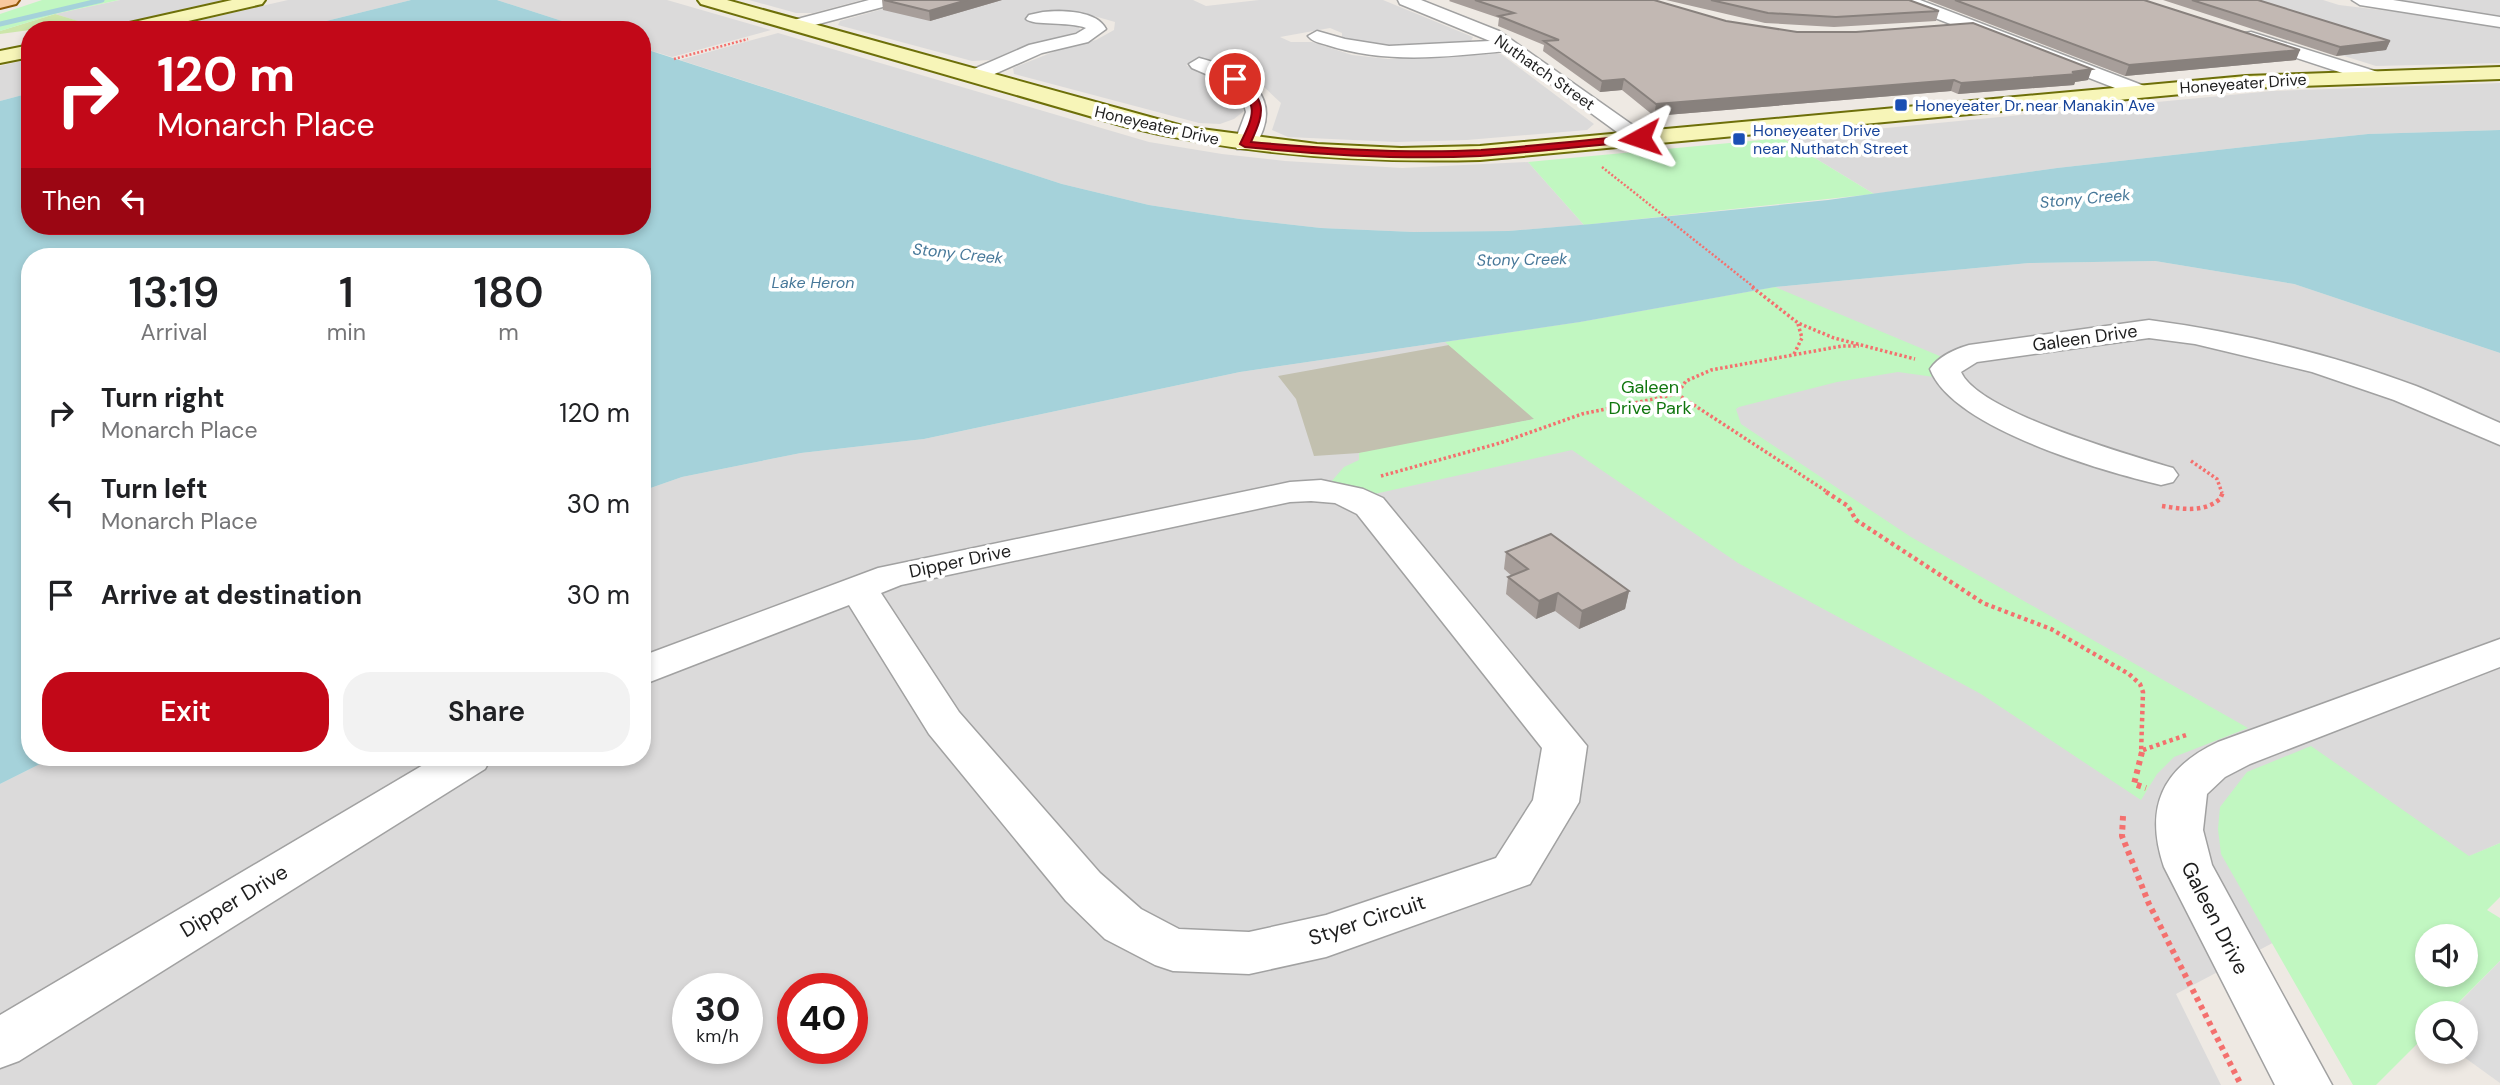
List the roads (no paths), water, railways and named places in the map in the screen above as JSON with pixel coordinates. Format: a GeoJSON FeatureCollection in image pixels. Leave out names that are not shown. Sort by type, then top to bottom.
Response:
{"type":"FeatureCollection","features":[{"type":"Feature","properties":{"kind":"main road"},"geometry":{"type":"LineString","coordinates":[[0,3],[10,0]]}},
{"type":"Feature","properties":{"kind":"street"},"geometry":{"type":"LineString","coordinates":[[163,21],[256,0]]}},
{"type":"Feature","properties":{"kind":"street","name":"Honeyeater Drive"},"geometry":{"type":"LineString","coordinates":[[708,0],[1149,126],[1245,144],[1391,155],[1480,153],[2246,82],[2500,73]]}},
{"type":"Feature","properties":{"kind":"street"},"geometry":{"type":"LineString","coordinates":[[796,25],[888,0]]}},
{"type":"Feature","properties":{"kind":"street","name":"Nuthatch Street"},"geometry":{"type":"LineString","coordinates":[[1406,0],[1493,35],[1510,45],[1640,138]]}},
{"type":"Feature","properties":{"kind":"street"},"geometry":{"type":"LineString","coordinates":[[1905,0],[2140,91]]}},
{"type":"Feature","properties":{"kind":"street"},"geometry":{"type":"LineString","coordinates":[[2360,0],[2500,22]]}},
{"type":"Feature","properties":{"kind":"street"},"geometry":{"type":"LineString","coordinates":[[974,76],[1036,49],[1082,38],[1097,29],[1091,23],[1071,18],[1046,16],[1035,19]]}},
{"type":"Feature","properties":{"kind":"street"},"geometry":{"type":"LineString","coordinates":[[1936,29],[1971,26]]}},
{"type":"Feature","properties":{"kind":"street"},"geometry":{"type":"LineString","coordinates":[[2229,30],[2374,77]]}},
{"type":"Feature","properties":{"kind":"street"},"geometry":{"type":"LineString","coordinates":[[1317,36],[1354,48],[1381,52],[1510,45]]}},
{"type":"Feature","properties":{"kind":"street"},"geometry":{"type":"LineString","coordinates":[[0,57],[21,53]]}},
{"type":"Feature","properties":{"kind":"street"},"geometry":{"type":"LineString","coordinates":[[1199,64],[1235,79],[1255,99],[1257,119],[1245,144]]}},
{"type":"Feature","properties":{"kind":"street","name":"Galeen Drive"},"geometry":{"type":"LineString","coordinates":[[2157,490],[2108,460],[2002,417],[1952,384],[1945,369],[1969,354],[2149,329],[2238,343],[2322,365],[2405,393],[2500,435]]}},
{"type":"Feature","properties":{"kind":"street","name":"Styer Circuit"},"geometry":{"type":"LineString","coordinates":[[858,589],[944,723],[1083,887],[1123,924],[1173,950],[1250,953],[1326,936],[1513,871],[1556,802],[1565,746],[1370,506],[1352,496],[1322,490],[1290,492]]}},
{"type":"Feature","properties":{"kind":"street","name":"Dipper Drive"},"geometry":{"type":"LineString","coordinates":[[651,668],[891,576],[1290,492]]}},
{"type":"Feature","properties":{"kind":"street","name":"Galeen Drive"},"geometry":{"type":"LineString","coordinates":[[2305,1085],[2188,867],[2182,852],[2178,817],[2185,793],[2199,773],[2240,751],[2500,652]]}},
{"type":"Feature","properties":{"kind":"street","name":"Dipper Drive"},"geometry":{"type":"LineString","coordinates":[[0,1044],[456,766]]}},
{"type":"Feature","properties":{"kind":"water"},"geometry":{"type":"Polygon","coordinates":[[[411,0],[497,0],[562,21],[326,21],[411,0]]]}},
{"type":"Feature","properties":{"kind":"water","name":"Lake Heron"},"geometry":{"type":"Polygon","coordinates":[[[651,51],[1062,184],[1149,205],[1321,228],[1414,232],[1508,231],[1592,224],[1828,200],[2057,168],[2280,143],[2368,134],[2500,130],[2500,353],[2294,284],[2155,261],[2029,263],[1775,287],[1580,322],[1240,372],[924,439],[801,453],[682,477],[651,488],[651,248],[21,248],[21,766],[36,766],[0,784],[0,101],[21,95],[21,235],[651,235],[651,51]]]}},
{"type":"Feature","properties":{"kind":"waterway"},"geometry":{"type":"LineString","coordinates":[[0,24],[102,0]]}},
{"type":"Feature","properties":{"kind":"place","name":"Honeyeater Dr near Manakin Ave"},"geometry":{"type":"Point","coordinates":[1901,105]}},
{"type":"Feature","properties":{"kind":"place","name":"Honeyeater Drive near Nuthatch Street"},"geometry":{"type":"Point","coordinates":[1739,139]}},
{"type":"Feature","properties":{"kind":"water label","name":"Stony Creek"},"geometry":{"type":"Point","coordinates":[2085,198]}},
{"type":"Feature","properties":{"kind":"water label","name":"Stony Creek"},"geometry":{"type":"Point","coordinates":[958,253]}},
{"type":"Feature","properties":{"kind":"water label","name":"Stony Creek"},"geometry":{"type":"Point","coordinates":[1522,259]}},
{"type":"Feature","properties":{"kind":"park label","name":"Galeen Drive Park"},"geometry":{"type":"Point","coordinates":[1650,397]}}]}
